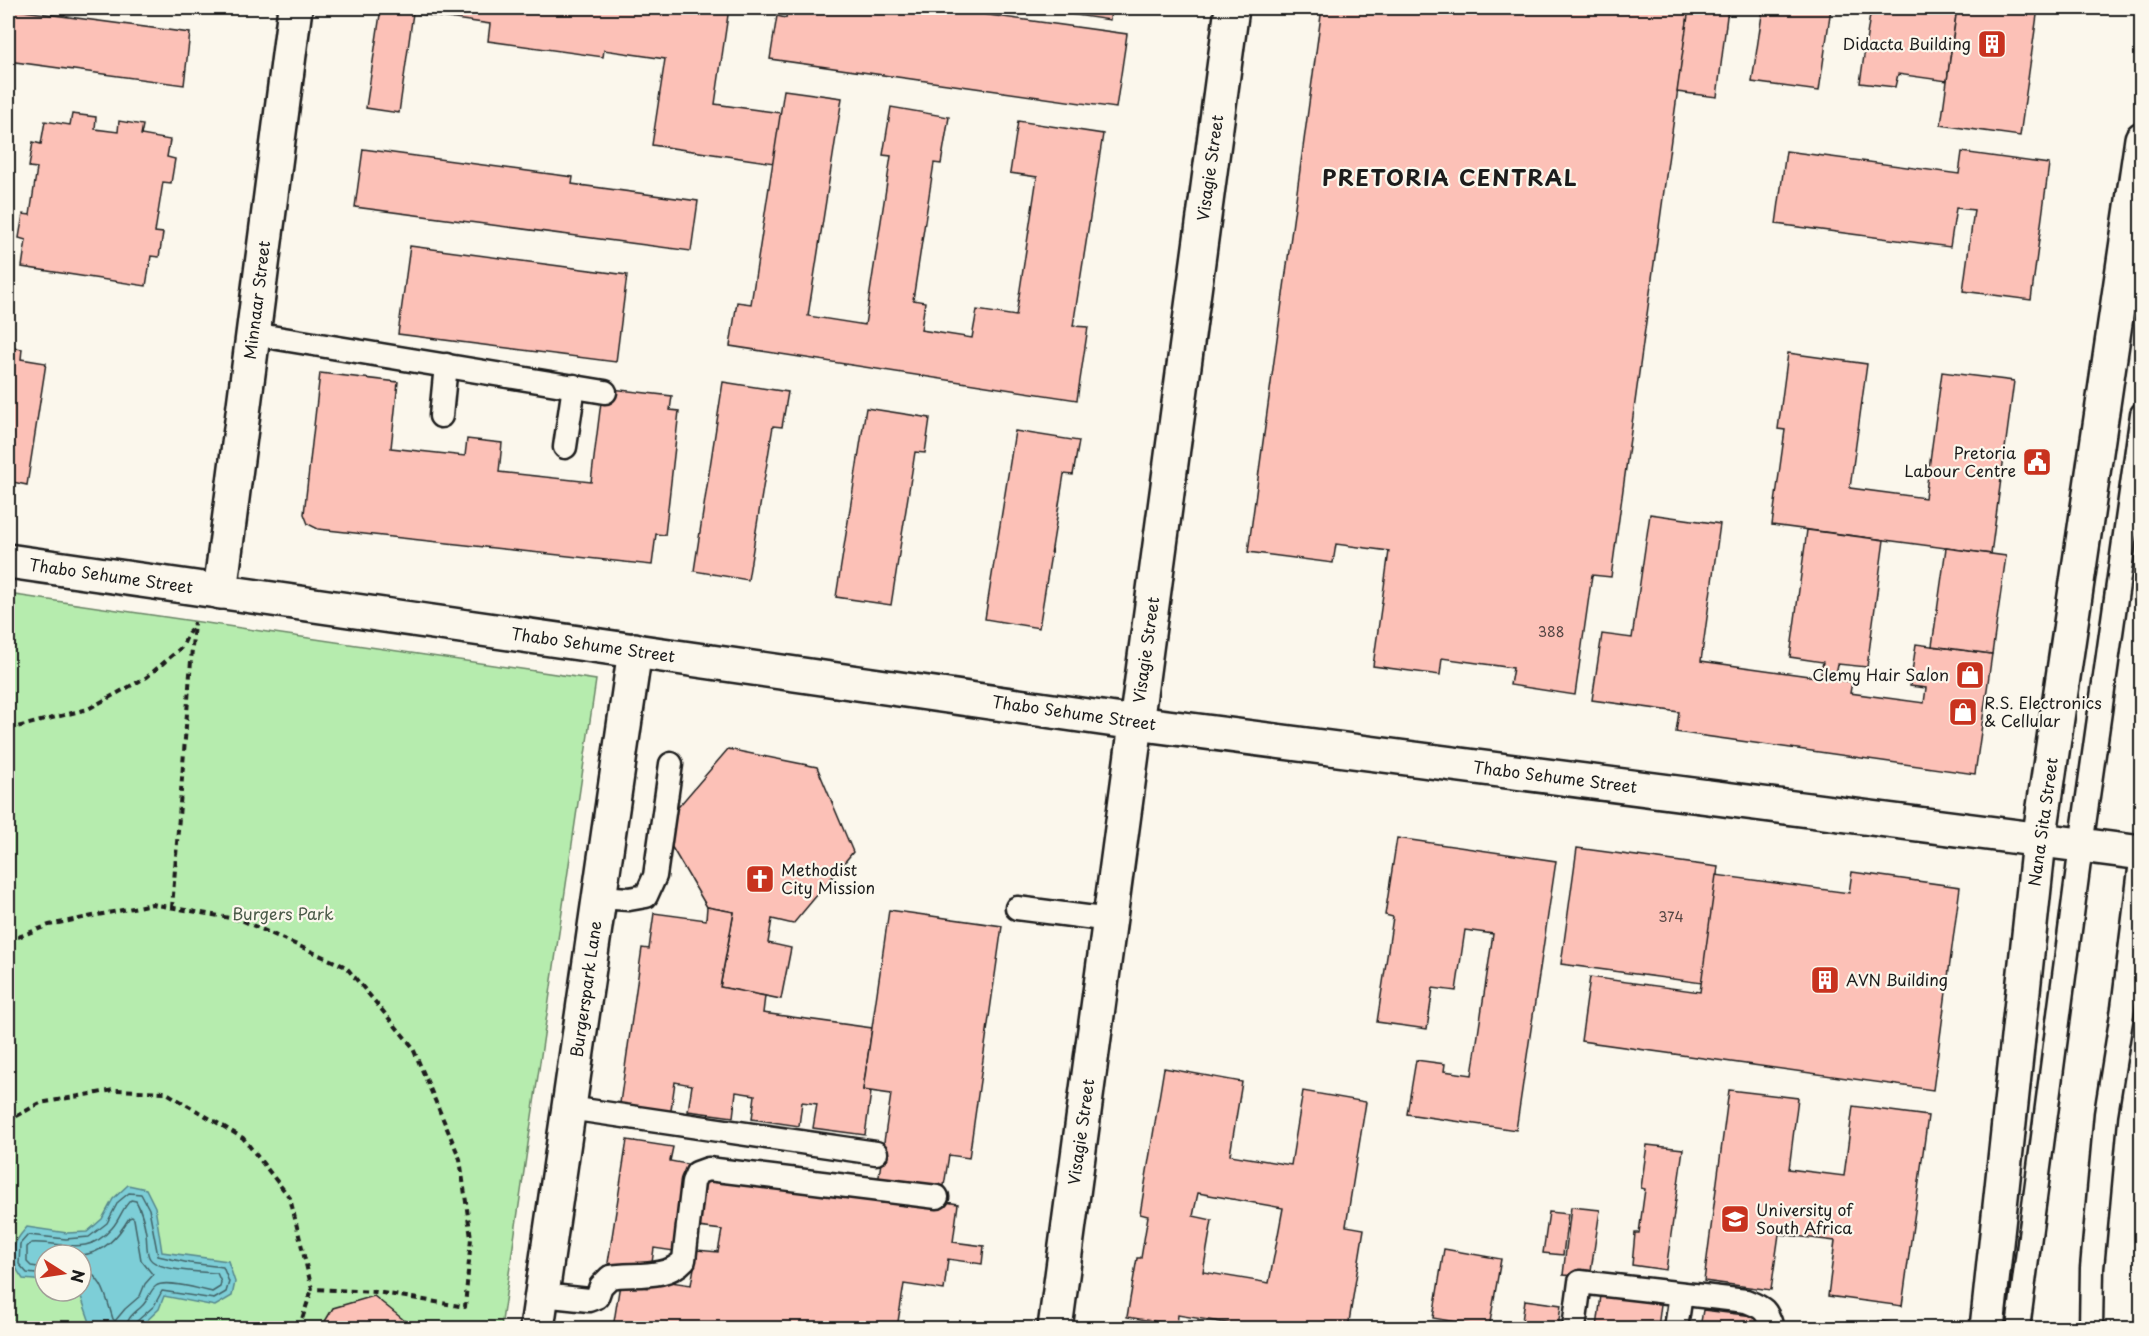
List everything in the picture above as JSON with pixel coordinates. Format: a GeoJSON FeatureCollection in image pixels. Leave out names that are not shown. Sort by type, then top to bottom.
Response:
{"type":"FeatureCollection","features":[{"type":"Feature","properties":{"kind":"main road","name":"Minnaar Street"},"geometry":{"type":"LineString","coordinates":[[220,592],[295,8]]}},
{"type":"Feature","properties":{"kind":"main road","name":"Visagie Street"},"geometry":{"type":"LineString","coordinates":[[1055,1329],[1232,8]]}},
{"type":"Feature","properties":{"kind":"main road","name":"Nana Sita Street"},"geometry":{"type":"LineString","coordinates":[[1987,1329],[2039,840],[2142,139]]}},
{"type":"Feature","properties":{"kind":"main road","name":"Thabo Sehume Street"},"geometry":{"type":"LineString","coordinates":[[8,561],[1137,723],[2142,854]]}},
{"type":"Feature","properties":{"kind":"main road","name":"Burgerspark Lane"},"geometry":{"type":"LineString","coordinates":[[537,1329],[635,650]]}},
{"type":"Feature","properties":{"kind":"lane"},"geometry":{"type":"LineString","coordinates":[[253,334],[605,392]]}},
{"type":"Feature","properties":{"kind":"lane"},"geometry":{"type":"LineString","coordinates":[[441,416],[446,365]]}},
{"type":"Feature","properties":{"kind":"lane"},"geometry":{"type":"LineString","coordinates":[[565,447],[574,386]]}},
{"type":"Feature","properties":{"kind":"lane"},"geometry":{"type":"LineString","coordinates":[[2018,1329],[2081,846],[2142,414]]}},
{"type":"Feature","properties":{"kind":"lane"},"geometry":{"type":"LineString","coordinates":[[599,897],[629,899],[646,896],[654,876],[671,764]]}},
{"type":"Feature","properties":{"kind":"lane"},"geometry":{"type":"LineString","coordinates":[[2091,1329],[2092,1268],[2106,1114],[2123,1008],[2142,854]]}},
{"type":"Feature","properties":{"kind":"lane"},"geometry":{"type":"LineString","coordinates":[[1017,908],[1110,920]]}},
{"type":"Feature","properties":{"kind":"lane"},"geometry":{"type":"LineString","coordinates":[[569,1108],[876,1153]]}},
{"type":"Feature","properties":{"kind":"lane"},"geometry":{"type":"LineString","coordinates":[[542,1295],[589,1300],[597,1297],[602,1286],[610,1277],[677,1269],[684,1260],[693,1182],[697,1173],[708,1168],[937,1197]]}},
{"type":"Feature","properties":{"kind":"lane"},"geometry":{"type":"LineString","coordinates":[[1574,1329],[1580,1282],[1746,1301],[1761,1307],[1768,1315],[1772,1329]]}},
{"type":"Feature","properties":{"kind":"lane"},"geometry":{"type":"LineString","coordinates":[[1676,1329],[1681,1294]]}},
{"type":"Feature","properties":{"kind":"path"},"geometry":{"type":"LineString","coordinates":[[8,726],[16,727],[88,709],[147,677],[182,647],[194,621],[172,908]]}},
{"type":"Feature","properties":{"kind":"path"},"geometry":{"type":"LineString","coordinates":[[8,940],[49,925],[152,904],[242,920],[346,968],[412,1046],[460,1159],[471,1238],[465,1307],[375,1292],[312,1288]]}},
{"type":"Feature","properties":{"kind":"path"},"geometry":{"type":"LineString","coordinates":[[8,1121],[40,1103],[114,1090],[165,1092],[243,1138],[290,1198],[312,1288],[299,1329]]}},
{"type":"Feature","properties":{"kind":"green space","name":"Burgers Park"},"geometry":{"type":"Polygon","coordinates":[[[8,594],[596,680],[501,1328],[8,1328],[8,594]]]}},
{"type":"Feature","properties":{"kind":"water"},"geometry":{"type":"Polygon","coordinates":[[[128,1185],[146,1189],[155,1207],[162,1252],[228,1261],[235,1282],[232,1296],[215,1306],[164,1296],[159,1309],[139,1328],[92,1328],[83,1303],[93,1303],[93,1243],[33,1243],[33,1280],[23,1279],[14,1264],[12,1252],[17,1240],[27,1227],[67,1233],[87,1232],[102,1219],[113,1199],[128,1185]]]}},
{"type":"Feature","properties":{"kind":"building"},"geometry":{"type":"Polygon","coordinates":[[[381,8],[729,8],[715,104],[781,113],[774,163],[652,145],[665,59],[604,50],[603,57],[488,41],[490,24],[413,13],[399,113],[366,108],[381,8]]]}},
{"type":"Feature","properties":{"kind":"building"},"geometry":{"type":"Polygon","coordinates":[[[787,8],[938,8],[1127,34],[1116,108],[770,59],[777,16],[786,18],[787,8]]]}},
{"type":"Feature","properties":{"kind":"building"},"geometry":{"type":"Polygon","coordinates":[[[1028,8],[1111,8],[1110,20],[1028,8]]]}},
{"type":"Feature","properties":{"kind":"building"},"geometry":{"type":"Polygon","coordinates":[[[1322,8],[1689,8],[1611,577],[1592,575],[1575,695],[1510,685],[1513,668],[1442,658],[1440,675],[1373,666],[1389,551],[1336,544],[1333,563],[1248,552],[1322,8]]]}},
{"type":"Feature","properties":{"kind":"building"},"geometry":{"type":"Polygon","coordinates":[[[1689,8],[1728,8],[1717,97],[1677,92],[1689,8]]]}},
{"type":"Feature","properties":{"kind":"building"},"geometry":{"type":"Polygon","coordinates":[[[1763,8],[1831,8],[1819,91],[1752,82],[1763,8]]]}},
{"type":"Feature","properties":{"kind":"building"},"geometry":{"type":"Polygon","coordinates":[[[1871,8],[1957,8],[1947,81],[1898,74],[1895,87],[1860,83],[1871,8]]]}},
{"type":"Feature","properties":{"kind":"building","name":"Didacta Building"},"geometry":{"type":"Polygon","coordinates":[[[1957,8],[2038,8],[2020,136],[1941,125],[1957,8]]]}},
{"type":"Feature","properties":{"kind":"building"},"geometry":{"type":"Polygon","coordinates":[[[8,9],[190,33],[184,85],[8,61],[8,9]]]}},
{"type":"Feature","properties":{"kind":"building"},"geometry":{"type":"Polygon","coordinates":[[[784,90],[842,98],[808,316],[865,325],[891,156],[883,155],[891,107],[949,117],[941,164],[934,163],[913,300],[925,302],[921,330],[972,338],[977,310],[1016,316],[1037,177],[1010,173],[1018,121],[1103,134],[1073,326],[1088,327],[1077,400],[730,346],[737,302],[751,304],[784,90]]]}},
{"type":"Feature","properties":{"kind":"building"},"geometry":{"type":"Polygon","coordinates":[[[72,114],[96,117],[95,129],[118,132],[119,121],[143,125],[141,135],[170,140],[167,157],[175,159],[171,183],[163,182],[155,232],[163,233],[159,257],[151,256],[146,286],[22,267],[26,240],[19,238],[23,214],[30,215],[37,168],[29,167],[33,142],[41,144],[45,121],[70,125],[72,114]]]}},
{"type":"Feature","properties":{"kind":"building"},"geometry":{"type":"Polygon","coordinates":[[[363,149],[573,177],[572,184],[698,201],[691,251],[355,207],[363,149]]]}},
{"type":"Feature","properties":{"kind":"building"},"geometry":{"type":"Polygon","coordinates":[[[1786,151],[1959,174],[1962,152],[2049,164],[2031,300],[1963,291],[1974,210],[1956,208],[1950,247],[1776,224],[1786,151]]]}},
{"type":"Feature","properties":{"kind":"building"},"geometry":{"type":"Polygon","coordinates":[[[410,246],[627,275],[616,362],[398,334],[410,246]]]}},
{"type":"Feature","properties":{"kind":"building"},"geometry":{"type":"Polygon","coordinates":[[[8,347],[22,349],[21,359],[46,363],[27,485],[8,481],[8,347]]]}},
{"type":"Feature","properties":{"kind":"building"},"geometry":{"type":"Polygon","coordinates":[[[1788,353],[1867,364],[1850,488],[1925,498],[1942,372],[2014,381],[1991,554],[1772,525],[1785,430],[1778,429],[1788,353]]]}},
{"type":"Feature","properties":{"kind":"building"},"geometry":{"type":"Polygon","coordinates":[[[320,373],[398,382],[391,448],[465,456],[467,439],[502,443],[499,472],[591,482],[601,402],[610,403],[612,389],[672,396],[670,410],[679,411],[665,535],[656,534],[652,565],[318,529],[308,524],[304,514],[320,373]]]}},
{"type":"Feature","properties":{"kind":"building"},"geometry":{"type":"Polygon","coordinates":[[[723,382],[788,392],[782,427],[773,426],[748,580],[694,571],[723,382]]]}},
{"type":"Feature","properties":{"kind":"building"},"geometry":{"type":"Polygon","coordinates":[[[866,408],[930,418],[925,453],[915,452],[891,605],[836,597],[866,408]]]}},
{"type":"Feature","properties":{"kind":"building"},"geometry":{"type":"Polygon","coordinates":[[[1015,431],[1079,441],[1073,475],[1064,474],[1039,628],[985,619],[1015,431]]]}},
{"type":"Feature","properties":{"kind":"building"},"geometry":{"type":"Polygon","coordinates":[[[1650,514],[1720,524],[1701,661],[1852,682],[1850,693],[1924,703],[1926,688],[1910,686],[1916,644],[1992,654],[1975,774],[1676,732],[1679,712],[1592,700],[1602,634],[1632,638],[1650,514]]]}},
{"type":"Feature","properties":{"kind":"building"},"geometry":{"type":"Polygon","coordinates":[[[1807,530],[1884,540],[1867,667],[1838,664],[1835,679],[1820,677],[1823,662],[1790,657],[1807,530]]]}},
{"type":"Feature","properties":{"kind":"building"},"geometry":{"type":"Polygon","coordinates":[[[1946,548],[2006,556],[1992,654],[1932,646],[1946,548]]]}},
{"type":"Feature","properties":{"kind":"building","name":"Methodist City Mission"},"geometry":{"type":"Polygon","coordinates":[[[728,749],[817,767],[853,852],[793,924],[772,919],[768,943],[791,948],[781,999],[720,987],[734,912],[707,907],[670,844],[674,812],[728,749]]]}},
{"type":"Feature","properties":{"kind":"building"},"geometry":{"type":"Polygon","coordinates":[[[1397,838],[1556,861],[1516,1130],[1407,1114],[1416,1060],[1445,1064],[1444,1071],[1472,1075],[1493,934],[1465,930],[1456,991],[1433,988],[1427,1029],[1377,1022],[1393,917],[1385,915],[1397,838]]]}},
{"type":"Feature","properties":{"kind":"building"},"geometry":{"type":"Polygon","coordinates":[[[1577,848],[1718,867],[1702,983],[1561,964],[1577,848]]]}},
{"type":"Feature","properties":{"kind":"building","name":"AVN Building"},"geometry":{"type":"Polygon","coordinates":[[[1852,872],[1960,887],[1933,1090],[1581,1041],[1590,977],[1700,992],[1716,875],[1849,893],[1852,872]]]}},
{"type":"Feature","properties":{"kind":"building"},"geometry":{"type":"Polygon","coordinates":[[[707,907],[734,912],[720,987],[765,996],[763,1013],[872,1028],[863,1090],[871,1092],[865,1135],[813,1128],[817,1104],[802,1102],[799,1126],[752,1119],[755,1095],[736,1092],[733,1117],[688,1111],[692,1085],[675,1082],[670,1117],[619,1110],[642,948],[649,949],[654,913],[706,920],[707,907]]]}},
{"type":"Feature","properties":{"kind":"building"},"geometry":{"type":"Polygon","coordinates":[[[889,910],[1002,926],[969,1158],[949,1155],[943,1192],[878,1183],[891,1094],[863,1090],[889,910]]]}},
{"type":"Feature","properties":{"kind":"building"},"geometry":{"type":"Polygon","coordinates":[[[1164,1068],[1242,1082],[1230,1155],[1291,1165],[1303,1091],[1366,1102],[1346,1226],[1364,1229],[1348,1328],[1257,1328],[1178,1315],[1177,1325],[1127,1317],[1137,1258],[1141,1258],[1148,1216],[1140,1214],[1164,1068]],[[1198,1193],[1193,1216],[1212,1220],[1203,1272],[1269,1283],[1283,1208],[1198,1193]]]}},
{"type":"Feature","properties":{"kind":"building"},"geometry":{"type":"Polygon","coordinates":[[[1729,1090],[1798,1098],[1789,1169],[1844,1176],[1853,1106],[1928,1116],[1902,1306],[1828,1296],[1835,1241],[1779,1234],[1771,1290],[1704,1281],[1729,1090]]]}},
{"type":"Feature","properties":{"kind":"building"},"geometry":{"type":"Polygon","coordinates":[[[627,1140],[673,1147],[670,1161],[687,1164],[674,1251],[654,1248],[651,1270],[608,1263],[627,1140]]]}},
{"type":"Feature","properties":{"kind":"building"},"geometry":{"type":"Polygon","coordinates":[[[1647,1145],[1683,1149],[1666,1270],[1632,1265],[1635,1233],[1639,1233],[1645,1189],[1641,1188],[1647,1145]]]}},
{"type":"Feature","properties":{"kind":"building"},"geometry":{"type":"Polygon","coordinates":[[[706,1172],[876,1191],[958,1204],[953,1242],[984,1246],[982,1264],[948,1259],[944,1290],[904,1284],[897,1328],[613,1328],[620,1284],[649,1288],[650,1279],[691,1285],[697,1250],[718,1252],[722,1230],[698,1227],[706,1172]]]}},
{"type":"Feature","properties":{"kind":"building"},"geometry":{"type":"Polygon","coordinates":[[[1571,1207],[1600,1210],[1590,1277],[1563,1275],[1571,1207]]]}},
{"type":"Feature","properties":{"kind":"building"},"geometry":{"type":"Polygon","coordinates":[[[1549,1212],[1568,1214],[1563,1255],[1543,1253],[1549,1212]]]}},
{"type":"Feature","properties":{"kind":"building"},"geometry":{"type":"Polygon","coordinates":[[[1444,1249],[1501,1259],[1489,1328],[1433,1318],[1444,1249]]]}},
{"type":"Feature","properties":{"kind":"building"},"geometry":{"type":"Polygon","coordinates":[[[1601,1295],[1661,1304],[1658,1328],[1597,1328],[1601,1295]]]}},
{"type":"Feature","properties":{"kind":"building"},"geometry":{"type":"Polygon","coordinates":[[[374,1296],[410,1325],[410,1328],[321,1328],[333,1308],[374,1296]]]}},
{"type":"Feature","properties":{"kind":"building"},"geometry":{"type":"Polygon","coordinates":[[[1525,1300],[1561,1305],[1558,1328],[1521,1328],[1525,1300]]]}},
{"type":"Feature","properties":{"kind":"building"},"geometry":{"type":"Polygon","coordinates":[[[1703,1310],[1762,1317],[1761,1328],[1700,1328],[1703,1310]]]}},
{"type":"Feature","properties":{"kind":"building"},"geometry":{"type":"Polygon","coordinates":[[[1879,1321],[1914,1326],[1913,1328],[1878,1328],[1879,1321]]]}},
{"type":"Feature","properties":{"kind":"place","name":"Didacta Building"},"geometry":{"type":"Point","coordinates":[1992,44]}},
{"type":"Feature","properties":{"kind":"place","name":"Pretoria Labour Centre"},"geometry":{"type":"Point","coordinates":[2037,462]}},
{"type":"Feature","properties":{"kind":"place","name":"Clemy Hair Salon"},"geometry":{"type":"Point","coordinates":[1970,675]}},
{"type":"Feature","properties":{"kind":"place","name":"R.S. Electronics & Cellular"},"geometry":{"type":"Point","coordinates":[1963,712]}},
{"type":"Feature","properties":{"kind":"place","name":"Methodist City Mission"},"geometry":{"type":"Point","coordinates":[760,879]}},
{"type":"Feature","properties":{"kind":"place","name":"AVN Building"},"geometry":{"type":"Point","coordinates":[1825,980]}},
{"type":"Feature","properties":{"kind":"place","name":"University of South Africa"},"geometry":{"type":"Point","coordinates":[1735,1219]}},
{"type":"Feature","properties":{"kind":"district","name":"PRETORIA CENTRAL"},"geometry":{"type":"Point","coordinates":[1450,178]}}]}
